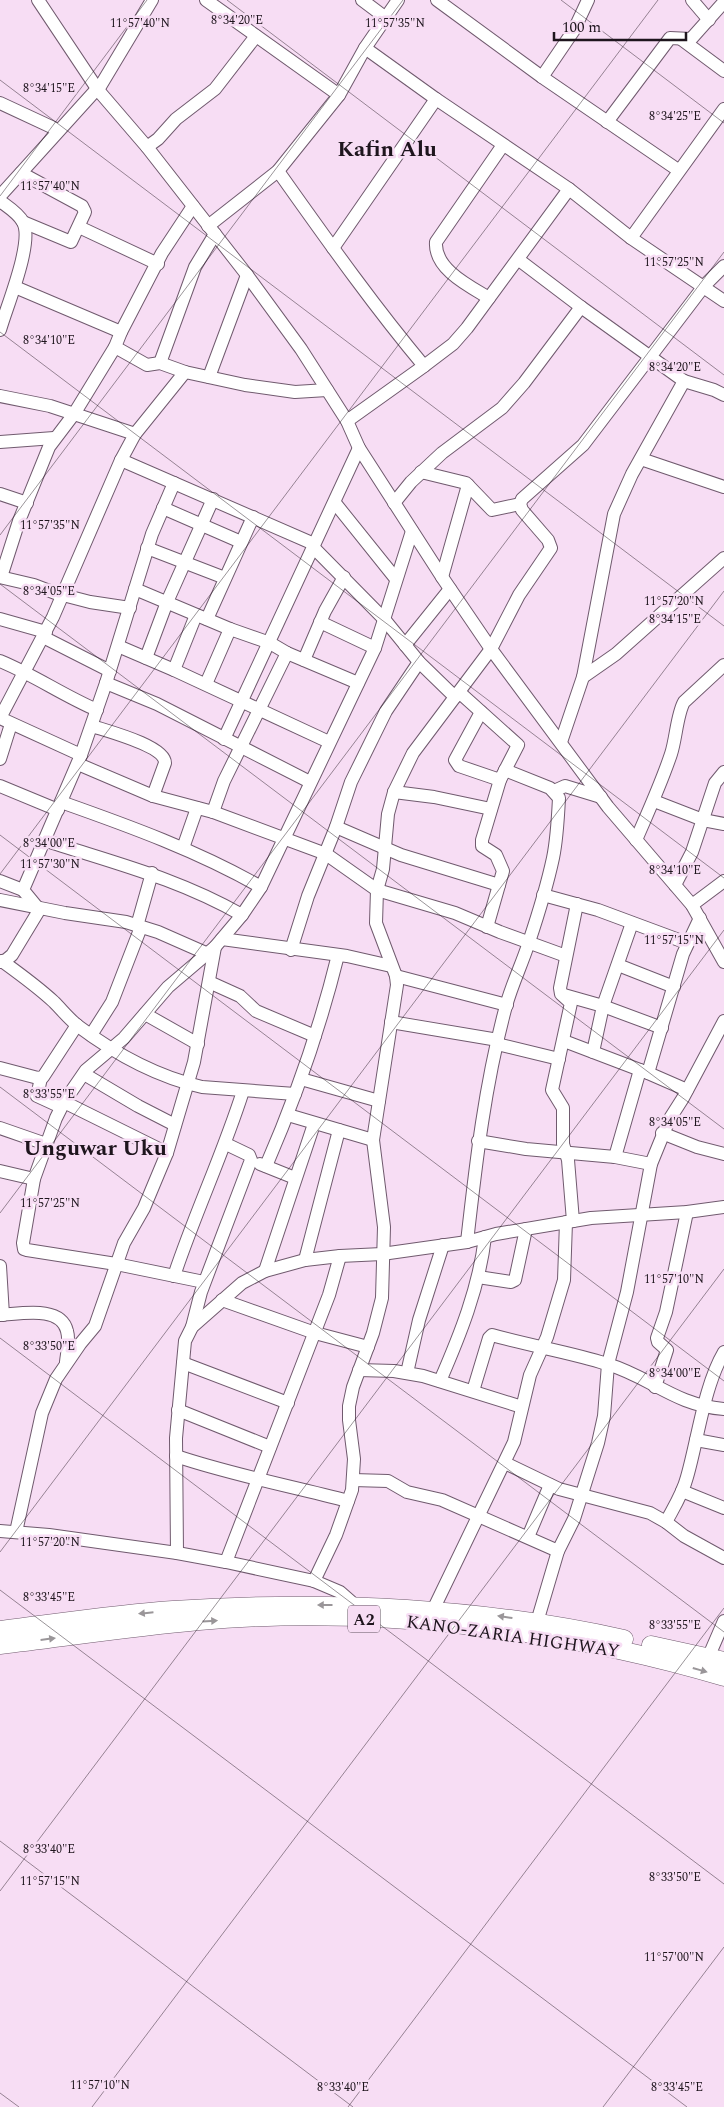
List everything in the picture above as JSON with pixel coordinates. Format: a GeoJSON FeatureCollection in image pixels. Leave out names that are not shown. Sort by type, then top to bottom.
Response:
{"type":"FeatureCollection","features":[{"type":"Feature","properties":{"kind":"highway","name":"KANO-ZARIA HIGHWAY"},"geometry":{"type":"LineString","coordinates":[[0,1630],[171,1610],[249,1606],[356,1606],[432,1610],[536,1622],[607,1635],[716,1660]]}},
{"type":"Feature","properties":{"kind":"highway","name":"KANO-ZARIA HIGHWAY"},"geometry":{"type":"LineString","coordinates":[[0,1645],[200,1621],[292,1618],[390,1620],[496,1630],[603,1647],[655,1657],[724,1677]]}},
{"type":"Feature","properties":{"kind":"street"},"geometry":{"type":"LineString","coordinates":[[38,0],[98,90],[147,147],[301,349],[347,420],[359,448],[491,649],[601,796],[692,905],[724,962]]}},
{"type":"Feature","properties":{"kind":"street"},"geometry":{"type":"LineString","coordinates":[[0,196],[79,107],[98,90],[152,0]]}},
{"type":"Feature","properties":{"kind":"street"},"geometry":{"type":"LineString","coordinates":[[206,0],[339,95]]}},
{"type":"Feature","properties":{"kind":"street"},"geometry":{"type":"LineString","coordinates":[[362,0],[386,18]]}},
{"type":"Feature","properties":{"kind":"street"},"geometry":{"type":"LineString","coordinates":[[160,363],[195,267],[211,230],[278,171],[339,95],[365,48],[398,0]]}},
{"type":"Feature","properties":{"kind":"street"},"geometry":{"type":"LineString","coordinates":[[437,0],[542,77],[678,170]]}},
{"type":"Feature","properties":{"kind":"street"},"geometry":{"type":"LineString","coordinates":[[692,0],[709,20]]}},
{"type":"Feature","properties":{"kind":"street"},"geometry":{"type":"LineString","coordinates":[[542,77],[574,30],[583,2]]}},
{"type":"Feature","properties":{"kind":"street"},"geometry":{"type":"LineString","coordinates":[[607,122],[670,38],[691,39],[724,2]]}},
{"type":"Feature","properties":{"kind":"street"},"geometry":{"type":"LineString","coordinates":[[147,147],[158,139],[176,119],[215,89],[256,36]]}},
{"type":"Feature","properties":{"kind":"street"},"geometry":{"type":"LineString","coordinates":[[681,39],[724,70]]}},
{"type":"Feature","properties":{"kind":"street"},"geometry":{"type":"LineString","coordinates":[[365,48],[436,99],[569,189],[631,238],[724,301]]}},
{"type":"Feature","properties":{"kind":"street"},"geometry":{"type":"LineString","coordinates":[[333,248],[436,99]]}},
{"type":"Feature","properties":{"kind":"street"},"geometry":{"type":"LineString","coordinates":[[0,103],[58,130]]}},
{"type":"Feature","properties":{"kind":"street"},"geometry":{"type":"LineString","coordinates":[[631,238],[724,108]]}},
{"type":"Feature","properties":{"kind":"street"},"geometry":{"type":"LineString","coordinates":[[489,298],[462,282],[448,270],[437,254],[436,242],[503,145]]}},
{"type":"Feature","properties":{"kind":"street"},"geometry":{"type":"LineString","coordinates":[[278,171],[333,248],[424,366]]}},
{"type":"Feature","properties":{"kind":"street"},"geometry":{"type":"LineString","coordinates":[[0,201],[23,222],[70,242],[73,241],[85,212],[82,206],[21,173]]}},
{"type":"Feature","properties":{"kind":"street"},"geometry":{"type":"LineString","coordinates":[[347,420],[453,344],[519,260],[569,189]]}},
{"type":"Feature","properties":{"kind":"street"},"geometry":{"type":"LineString","coordinates":[[130,608],[90,602],[1,577],[6,543],[27,503],[54,438],[74,414],[115,348],[121,332],[168,243],[193,206]]}},
{"type":"Feature","properties":{"kind":"street"},"geometry":{"type":"LineString","coordinates":[[0,330],[4,306],[15,287],[25,240],[26,230],[23,222]]}},
{"type":"Feature","properties":{"kind":"street"},"geometry":{"type":"LineString","coordinates":[[79,227],[158,264]]}},
{"type":"Feature","properties":{"kind":"street"},"geometry":{"type":"LineString","coordinates":[[519,260],[684,381],[724,395]]}},
{"type":"Feature","properties":{"kind":"street"},"geometry":{"type":"LineString","coordinates":[[314,1581],[336,1535],[348,1501],[353,1480],[354,1458],[349,1406],[353,1387],[368,1347],[382,1298],[384,1227],[373,1140],[397,985],[394,971],[376,923],[377,890],[386,850],[388,814],[394,792],[413,754],[491,649],[519,595],[551,548],[548,540],[522,510],[520,504],[522,499],[583,445],[704,286],[724,266]]}},
{"type":"Feature","properties":{"kind":"street"},"geometry":{"type":"LineString","coordinates":[[209,377],[247,276]]}},
{"type":"Feature","properties":{"kind":"street"},"geometry":{"type":"LineString","coordinates":[[15,287],[121,332]]}},
{"type":"Feature","properties":{"kind":"street"},"geometry":{"type":"LineString","coordinates":[[394,503],[422,472],[442,454],[502,408],[524,383],[582,307]]}},
{"type":"Feature","properties":{"kind":"street"},"geometry":{"type":"LineString","coordinates":[[115,348],[148,365],[160,363],[185,372],[268,389],[295,392],[327,390]]}},
{"type":"Feature","properties":{"kind":"street"},"geometry":{"type":"LineString","coordinates":[[0,759],[4,720],[24,670],[45,634],[121,460],[136,434],[185,372]]}},
{"type":"Feature","properties":{"kind":"street"},"geometry":{"type":"LineString","coordinates":[[562,742],[583,677],[614,514],[622,493],[684,381]]}},
{"type":"Feature","properties":{"kind":"street"},"geometry":{"type":"LineString","coordinates":[[0,396],[50,406],[136,434]]}},
{"type":"Feature","properties":{"kind":"street"},"geometry":{"type":"LineString","coordinates":[[0,442],[54,438]]}},
{"type":"Feature","properties":{"kind":"street"},"geometry":{"type":"LineString","coordinates":[[224,739],[359,448]]}},
{"type":"Feature","properties":{"kind":"street"},"geometry":{"type":"LineString","coordinates":[[641,459],[724,487]]}},
{"type":"Feature","properties":{"kind":"street"},"geometry":{"type":"LineString","coordinates":[[121,460],[213,499],[313,546],[384,619],[419,662],[481,712],[518,745],[502,775],[481,844],[496,855],[503,871],[487,927]]}},
{"type":"Feature","properties":{"kind":"street"},"geometry":{"type":"LineString","coordinates":[[422,472],[468,485],[492,510],[520,504]]}},
{"type":"Feature","properties":{"kind":"street"},"geometry":{"type":"LineString","coordinates":[[23,890],[80,760],[118,646],[147,548],[174,483]]}},
{"type":"Feature","properties":{"kind":"street"},"geometry":{"type":"LineString","coordinates":[[442,577],[468,485]]}},
{"type":"Feature","properties":{"kind":"street"},"geometry":{"type":"LineString","coordinates":[[0,494],[27,503]]}},
{"type":"Feature","properties":{"kind":"street"},"geometry":{"type":"LineString","coordinates":[[146,658],[167,602],[213,499]]}},
{"type":"Feature","properties":{"kind":"street"},"geometry":{"type":"LineString","coordinates":[[335,503],[396,579]]}},
{"type":"Feature","properties":{"kind":"street"},"geometry":{"type":"LineString","coordinates":[[163,508],[241,542]]}},
{"type":"Feature","properties":{"kind":"street"},"geometry":{"type":"LineString","coordinates":[[174,670],[225,578],[253,517]]}},
{"type":"Feature","properties":{"kind":"street"},"geometry":{"type":"LineString","coordinates":[[204,1282],[116,1264],[24,1249],[23,1243],[34,1179],[62,1105],[84,1074],[130,1031],[168,987],[215,946],[242,915],[261,886],[375,648],[412,531]]}},
{"type":"Feature","properties":{"kind":"street"},"geometry":{"type":"LineString","coordinates":[[147,548],[225,578]]}},
{"type":"Feature","properties":{"kind":"street"},"geometry":{"type":"LineString","coordinates":[[583,677],[616,654],[724,558]]}},
{"type":"Feature","properties":{"kind":"street"},"geometry":{"type":"LineString","coordinates":[[304,660],[320,622],[344,577]]}},
{"type":"Feature","properties":{"kind":"street"},"geometry":{"type":"LineString","coordinates":[[135,589],[230,629],[270,643],[287,653],[358,683]]}},
{"type":"Feature","properties":{"kind":"street"},"geometry":{"type":"LineString","coordinates":[[405,645],[450,589]]}},
{"type":"Feature","properties":{"kind":"street"},"geometry":{"type":"LineString","coordinates":[[0,619],[45,634],[108,677],[240,748],[310,782]]}},
{"type":"Feature","properties":{"kind":"street"},"geometry":{"type":"LineString","coordinates":[[320,622],[375,648]]}},
{"type":"Feature","properties":{"kind":"street"},"geometry":{"type":"LineString","coordinates":[[206,684],[230,629]]}},
{"type":"Feature","properties":{"kind":"street"},"geometry":{"type":"LineString","coordinates":[[118,646],[206,684],[329,742]]}},
{"type":"Feature","properties":{"kind":"street"},"geometry":{"type":"LineString","coordinates":[[213,812],[224,781],[287,653]]}},
{"type":"Feature","properties":{"kind":"street"},"geometry":{"type":"LineString","coordinates":[[0,661],[24,670],[73,700],[97,710]]}},
{"type":"Feature","properties":{"kind":"street"},"geometry":{"type":"LineString","coordinates":[[291,950],[308,896],[326,854],[352,782],[386,711],[419,662]]}},
{"type":"Feature","properties":{"kind":"street"},"geometry":{"type":"LineString","coordinates":[[636,840],[654,801],[672,754],[681,706],[724,664]]}},
{"type":"Feature","properties":{"kind":"street"},"geometry":{"type":"LineString","coordinates":[[467,1242],[478,1141],[497,1042],[507,1005],[529,944],[553,858],[559,798],[554,791],[502,775],[460,766],[455,760],[481,712]]}},
{"type":"Feature","properties":{"kind":"street"},"geometry":{"type":"LineString","coordinates":[[4,720],[153,796],[213,812],[285,838],[326,854],[377,890],[455,913],[529,944],[566,956]]}},
{"type":"Feature","properties":{"kind":"street"},"geometry":{"type":"LineString","coordinates":[[92,726],[141,743],[165,758],[165,763],[153,796]]}},
{"type":"Feature","properties":{"kind":"street"},"geometry":{"type":"LineString","coordinates":[[675,885],[692,852],[715,783],[724,772]]}},
{"type":"Feature","properties":{"kind":"street"},"geometry":{"type":"LineString","coordinates":[[0,786],[59,806],[135,828],[183,848],[261,886]]}},
{"type":"Feature","properties":{"kind":"street"},"geometry":{"type":"LineString","coordinates":[[554,791],[565,786],[601,796]]}},
{"type":"Feature","properties":{"kind":"street"},"geometry":{"type":"LineString","coordinates":[[394,792],[434,797],[491,809]]}},
{"type":"Feature","properties":{"kind":"street"},"geometry":{"type":"LineString","coordinates":[[654,801],[703,820],[724,824]]}},
{"type":"Feature","properties":{"kind":"street"},"geometry":{"type":"LineString","coordinates":[[183,848],[196,808]]}},
{"type":"Feature","properties":{"kind":"street"},"geometry":{"type":"LineString","coordinates":[[336,827],[386,850],[499,885]]}},
{"type":"Feature","properties":{"kind":"street"},"geometry":{"type":"LineString","coordinates":[[44,840],[152,873],[213,898],[242,915]]}},
{"type":"Feature","properties":{"kind":"street"},"geometry":{"type":"LineString","coordinates":[[91,1035],[112,1002],[139,926],[152,873]]}},
{"type":"Feature","properties":{"kind":"street"},"geometry":{"type":"LineString","coordinates":[[0,881],[23,890],[36,906],[37,916],[12,955],[1,962],[35,985],[77,1025],[111,1048],[155,1071],[187,1084],[244,1091],[295,1094]]}},
{"type":"Feature","properties":{"kind":"street"},"geometry":{"type":"LineString","coordinates":[[692,905],[724,881]]}},
{"type":"Feature","properties":{"kind":"street"},"geometry":{"type":"LineString","coordinates":[[543,895],[598,910],[687,943]]}},
{"type":"Feature","properties":{"kind":"street"},"geometry":{"type":"LineString","coordinates":[[0,900],[65,913],[126,922],[215,946],[291,950],[338,955],[507,1005]]}},
{"type":"Feature","properties":{"kind":"street"},"geometry":{"type":"LineString","coordinates":[[432,1610],[480,1516],[514,1442],[530,1375],[541,1349],[564,1280],[570,1221],[568,1160],[562,1144],[562,1105],[552,1090],[571,1003],[562,994],[560,988],[577,904]]}},
{"type":"Feature","properties":{"kind":"street"},"geometry":{"type":"LineString","coordinates":[[615,1157],[644,1072],[662,1028],[687,943],[700,918]]}},
{"type":"Feature","properties":{"kind":"street"},"geometry":{"type":"LineString","coordinates":[[593,1052],[603,1006],[632,923]]}},
{"type":"Feature","properties":{"kind":"street"},"geometry":{"type":"LineString","coordinates":[[16,1532],[42,1413],[56,1379],[95,1326],[124,1243],[156,1181],[167,1153],[194,1062],[215,946]]}},
{"type":"Feature","properties":{"kind":"street"},"geometry":{"type":"LineString","coordinates":[[266,1166],[301,1079],[338,955]]}},
{"type":"Feature","properties":{"kind":"street"},"geometry":{"type":"LineString","coordinates":[[618,965],[674,987]]}},
{"type":"Feature","properties":{"kind":"street"},"geometry":{"type":"LineString","coordinates":[[209,982],[240,996],[256,1011],[315,1036]]}},
{"type":"Feature","properties":{"kind":"street"},"geometry":{"type":"LineString","coordinates":[[562,994],[603,1006],[662,1028]]}},
{"type":"Feature","properties":{"kind":"street"},"geometry":{"type":"LineString","coordinates":[[145,1014],[198,1044]]}},
{"type":"Feature","properties":{"kind":"street"},"geometry":{"type":"LineString","coordinates":[[536,1622],[558,1551],[574,1519],[596,1452],[604,1416],[608,1364],[627,1292],[651,1164],[662,1133],[724,1020]]}},
{"type":"Feature","properties":{"kind":"street"},"geometry":{"type":"LineString","coordinates":[[391,1022],[497,1042],[559,1059]]}},
{"type":"Feature","properties":{"kind":"street"},"geometry":{"type":"LineString","coordinates":[[77,1025],[46,1074],[41,1078],[37,1096],[62,1105],[167,1153]]}},
{"type":"Feature","properties":{"kind":"street"},"geometry":{"type":"LineString","coordinates":[[564,1041],[687,1090]]}},
{"type":"Feature","properties":{"kind":"street"},"geometry":{"type":"LineString","coordinates":[[0,1068],[41,1078]]}},
{"type":"Feature","properties":{"kind":"street"},"geometry":{"type":"LineString","coordinates":[[84,1074],[138,1106],[175,1125]]}},
{"type":"Feature","properties":{"kind":"street"},"geometry":{"type":"LineString","coordinates":[[301,1079],[379,1101]]}},
{"type":"Feature","properties":{"kind":"street"},"geometry":{"type":"LineString","coordinates":[[174,1276],[194,1218],[226,1144],[244,1091]]}},
{"type":"Feature","properties":{"kind":"street"},"geometry":{"type":"LineString","coordinates":[[288,1115],[373,1140]]}},
{"type":"Feature","properties":{"kind":"street"},"geometry":{"type":"LineString","coordinates":[[265,1271],[314,1124]]}},
{"type":"Feature","properties":{"kind":"street"},"geometry":{"type":"LineString","coordinates":[[0,1128],[46,1144]]}},
{"type":"Feature","properties":{"kind":"street"},"geometry":{"type":"LineString","coordinates":[[305,1260],[339,1130]]}},
{"type":"Feature","properties":{"kind":"street"},"geometry":{"type":"LineString","coordinates":[[662,1133],[697,1147],[724,1154]]}},
{"type":"Feature","properties":{"kind":"street"},"geometry":{"type":"LineString","coordinates":[[478,1141],[526,1150],[566,1151],[651,1164]]}},
{"type":"Feature","properties":{"kind":"street"},"geometry":{"type":"LineString","coordinates":[[226,1144],[249,1155],[251,1160],[295,1178]]}},
{"type":"Feature","properties":{"kind":"street"},"geometry":{"type":"LineString","coordinates":[[176,1552],[176,1456],[178,1410],[185,1341],[192,1327],[204,1282],[251,1160]]}},
{"type":"Feature","properties":{"kind":"street"},"geometry":{"type":"LineString","coordinates":[[1,1176],[34,1179]]}},
{"type":"Feature","properties":{"kind":"street"},"geometry":{"type":"LineString","coordinates":[[192,1327],[242,1283],[265,1271],[305,1260],[382,1254],[467,1242],[570,1221],[641,1213],[687,1212],[724,1207]]}},
{"type":"Feature","properties":{"kind":"street"},"geometry":{"type":"LineString","coordinates":[[655,1387],[668,1350],[656,1338],[666,1312],[687,1212]]}},
{"type":"Feature","properties":{"kind":"street"},"geometry":{"type":"LineString","coordinates":[[478,1277],[513,1281],[516,1278],[526,1229]]}},
{"type":"Feature","properties":{"kind":"street"},"geometry":{"type":"LineString","coordinates":[[440,1382],[458,1338],[478,1277],[485,1237]]}},
{"type":"Feature","properties":{"kind":"street"},"geometry":{"type":"LineString","coordinates":[[407,1373],[419,1320],[443,1245]]}},
{"type":"Feature","properties":{"kind":"street"},"geometry":{"type":"LineString","coordinates":[[226,1562],[257,1478],[315,1333],[329,1295],[340,1256]]}},
{"type":"Feature","properties":{"kind":"street"},"geometry":{"type":"LineString","coordinates":[[0,1266],[2,1315],[35,1313],[57,1316],[67,1330],[66,1364]]}},
{"type":"Feature","properties":{"kind":"street"},"geometry":{"type":"LineString","coordinates":[[222,1300],[315,1333],[368,1347]]}},
{"type":"Feature","properties":{"kind":"street"},"geometry":{"type":"LineString","coordinates":[[473,1391],[490,1336],[608,1364],[674,1397],[704,1408],[724,1409]]}},
{"type":"Feature","properties":{"kind":"street"},"geometry":{"type":"LineString","coordinates":[[666,1522],[682,1491],[704,1408],[719,1360],[724,1352]]}},
{"type":"Feature","properties":{"kind":"street"},"geometry":{"type":"LineString","coordinates":[[183,1363],[288,1404]]}},
{"type":"Feature","properties":{"kind":"street"},"geometry":{"type":"LineString","coordinates":[[359,1370],[407,1373],[522,1407]]}},
{"type":"Feature","properties":{"kind":"street"},"geometry":{"type":"LineString","coordinates":[[178,1410],[270,1447]]}},
{"type":"Feature","properties":{"kind":"street"},"geometry":{"type":"LineString","coordinates":[[696,1440],[724,1445]]}},
{"type":"Feature","properties":{"kind":"street"},"geometry":{"type":"LineString","coordinates":[[176,1456],[217,1470],[348,1501]]}},
{"type":"Feature","properties":{"kind":"street"},"geometry":{"type":"LineString","coordinates":[[505,1463],[550,1485],[650,1513],[666,1522],[684,1536],[724,1558]]}},
{"type":"Feature","properties":{"kind":"street"},"geometry":{"type":"LineString","coordinates":[[353,1480],[388,1481],[407,1492],[442,1500],[558,1551]]}},
{"type":"Feature","properties":{"kind":"street"},"geometry":{"type":"LineString","coordinates":[[528,1537],[550,1485]]}},
{"type":"Feature","properties":{"kind":"street"},"geometry":{"type":"LineString","coordinates":[[682,1491],[724,1508]]}},
{"type":"Feature","properties":{"kind":"street"},"geometry":{"type":"LineString","coordinates":[[0,1531],[176,1552],[226,1562],[314,1581],[340,1592],[356,1606]]}},
{"type":"Feature","properties":{"kind":"street"},"geometry":{"type":"LineString","coordinates":[[716,1660],[724,1621]]}},
{"type":"Feature","properties":{"kind":"district","name":"Kafin Alu"},"geometry":{"type":"Point","coordinates":[387,148]}},
{"type":"Feature","properties":{"kind":"district","name":"Unguwar Uku"},"geometry":{"type":"Point","coordinates":[95,1147]}}]}
